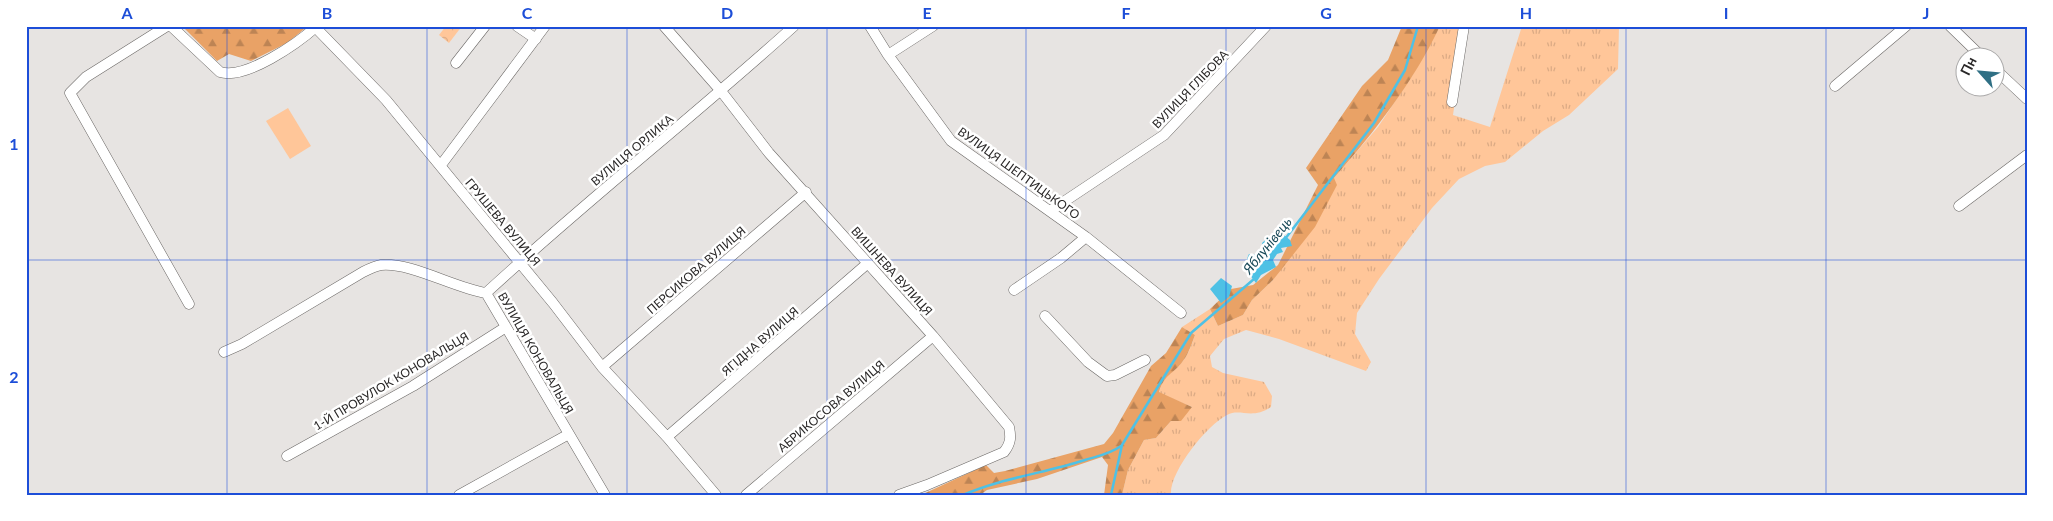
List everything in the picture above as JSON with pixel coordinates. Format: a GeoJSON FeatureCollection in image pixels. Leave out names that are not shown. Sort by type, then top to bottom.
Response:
{"type":"FeatureCollection","features":[{"type":"Feature","properties":{"kind":"street"},"geometry":{"type":"LineString","coordinates":[[167,26],[86,77],[70,93],[189,304]]}},
{"type":"Feature","properties":{"kind":"street"},"geometry":{"type":"LineString","coordinates":[[172,26],[220,72],[227,74],[247,70],[288,48],[316,27]]}},
{"type":"Feature","properties":{"kind":"street"},"geometry":{"type":"LineString","coordinates":[[456,63],[484,26]]}},
{"type":"Feature","properties":{"kind":"street"},"geometry":{"type":"LineString","coordinates":[[517,26],[536,39]]}},
{"type":"Feature","properties":{"kind":"street"},"geometry":{"type":"LineString","coordinates":[[441,165],[545,26]]}},
{"type":"Feature","properties":{"kind":"street","name":"ВИШНЕВА ВУЛИЦЯ"},"geometry":{"type":"LineString","coordinates":[[664,26],[721,92],[769,153],[806,192],[933,336],[1008,426],[1011,436],[1010,445],[1004,452],[927,486],[899,495]]}},
{"type":"Feature","properties":{"kind":"street","name":"ВУЛИЦЯ ОРЛИКА"},"geometry":{"type":"LineString","coordinates":[[486,292],[721,92],[794,26]]}},
{"type":"Feature","properties":{"kind":"street","name":"ВУЛИЦЯ ШЕПТИЦЬКОГО"},"geometry":{"type":"LineString","coordinates":[[870,26],[888,55],[951,141],[1086,237],[1181,313]]}},
{"type":"Feature","properties":{"kind":"street"},"geometry":{"type":"LineString","coordinates":[[888,55],[933,26]]}},
{"type":"Feature","properties":{"kind":"street","name":"ВУЛИЦЯ ГЛІБОВА"},"geometry":{"type":"LineString","coordinates":[[1050,211],[1164,135],[1266,26]]}},
{"type":"Feature","properties":{"kind":"street"},"geometry":{"type":"LineString","coordinates":[[1452,102],[1464,26]]}},
{"type":"Feature","properties":{"kind":"street"},"geometry":{"type":"LineString","coordinates":[[1835,86],[1906,26]]}},
{"type":"Feature","properties":{"kind":"street"},"geometry":{"type":"LineString","coordinates":[[1950,26],[1973,48]]}},
{"type":"Feature","properties":{"kind":"street","name":"ГРУШЕВА ВУЛИЦЯ"},"geometry":{"type":"LineString","coordinates":[[316,27],[386,100],[520,262],[602,367],[667,437],[716,495]]}},
{"type":"Feature","properties":{"kind":"street"},"geometry":{"type":"LineString","coordinates":[[2006,79],[2027,99]]}},
{"type":"Feature","properties":{"kind":"street"},"geometry":{"type":"LineString","coordinates":[[1959,206],[2027,155]]}},
{"type":"Feature","properties":{"kind":"street","name":"ПЕРСИКОВА ВУЛИЦЯ"},"geometry":{"type":"LineString","coordinates":[[602,367],[806,192]]}},
{"type":"Feature","properties":{"kind":"street"},"geometry":{"type":"LineString","coordinates":[[1014,290],[1061,258],[1086,237]]}},
{"type":"Feature","properties":{"kind":"street","name":"ЯГІДНА ВУЛИЦЯ"},"geometry":{"type":"LineString","coordinates":[[667,437],[868,263]]}},
{"type":"Feature","properties":{"kind":"street","name":"ВУЛИЦЯ КОНОВАЛЬЦЯ"},"geometry":{"type":"LineString","coordinates":[[224,352],[242,344],[363,272],[382,265],[404,267],[465,289],[486,292],[606,495]]}},
{"type":"Feature","properties":{"kind":"street"},"geometry":{"type":"LineString","coordinates":[[1045,316],[1088,362],[1107,376],[1115,375],[1145,360]]}},
{"type":"Feature","properties":{"kind":"street","name":"1-Й ПРОВУЛОК КОНОВАЛЬЦЯ"},"geometry":{"type":"LineString","coordinates":[[287,456],[413,386],[506,326]]}},
{"type":"Feature","properties":{"kind":"street","name":"АБРИКОСОВА ВУЛИЦЯ"},"geometry":{"type":"LineString","coordinates":[[746,495],[933,336]]}},
{"type":"Feature","properties":{"kind":"street"},"geometry":{"type":"LineString","coordinates":[[459,495],[569,434]]}},
{"type":"Feature","properties":{"kind":"green space"},"geometry":{"type":"Polygon","coordinates":[[[182,26],[308,26],[287,43],[251,61],[229,54],[217,61],[182,26]]]}},
{"type":"Feature","properties":{"kind":"green space"},"geometry":{"type":"Polygon","coordinates":[[[446,26],[462,26],[449,43],[439,35],[446,26]]]}},
{"type":"Feature","properties":{"kind":"green space"},"geometry":{"type":"Polygon","coordinates":[[[1402,26],[1440,26],[1418,67],[1392,106],[1334,178],[1337,185],[1315,227],[1273,280],[1252,300],[1243,315],[1218,326],[1210,309],[1231,289],[1253,285],[1278,265],[1318,185],[1306,168],[1362,86],[1388,60],[1402,26]]]}},
{"type":"Feature","properties":{"kind":"green space"},"geometry":{"type":"Polygon","coordinates":[[[1440,26],[1466,26],[1453,115],[1490,127],[1522,26],[1619,26],[1618,69],[1569,115],[1543,131],[1505,162],[1485,166],[1459,179],[1432,208],[1379,279],[1357,313],[1355,334],[1371,362],[1366,371],[1279,339],[1246,330],[1224,339],[1210,356],[1212,367],[1223,373],[1264,382],[1272,396],[1271,407],[1258,413],[1232,413],[1219,420],[1200,439],[1183,462],[1172,485],[1171,495],[1122,495],[1128,470],[1144,440],[1156,438],[1171,421],[1192,407],[1159,393],[1166,377],[1183,361],[1193,342],[1195,335],[1182,327],[1210,309],[1218,326],[1243,315],[1252,300],[1273,280],[1334,178],[1378,127],[1412,76],[1440,26]]]}},
{"type":"Feature","properties":{"kind":"green space"},"geometry":{"type":"Polygon","coordinates":[[[288,108],[311,146],[290,159],[266,121],[288,108]]]}},
{"type":"Feature","properties":{"kind":"green space"},"geometry":{"type":"Polygon","coordinates":[[[1182,327],[1195,335],[1185,358],[1167,378],[1159,392],[1192,407],[1181,421],[1171,421],[1156,438],[1144,440],[1128,470],[1122,495],[1104,495],[1108,465],[1102,457],[1037,479],[987,490],[980,495],[921,495],[986,465],[994,473],[1104,444],[1113,433],[1151,366],[1166,353],[1182,327]]]}},
{"type":"Feature","properties":{"kind":"water"},"geometry":{"type":"Polygon","coordinates":[[[1277,229],[1290,240],[1292,246],[1281,248],[1283,252],[1277,254],[1273,260],[1276,267],[1261,275],[1256,283],[1247,269],[1247,258],[1249,254],[1258,255],[1263,248],[1262,243],[1277,229]]]}},
{"type":"Feature","properties":{"kind":"water"},"geometry":{"type":"Polygon","coordinates":[[[1221,278],[1232,286],[1229,297],[1221,303],[1210,289],[1221,278]]]}},
{"type":"Feature","properties":{"kind":"waterway","name":"Яблунівець"},"geometry":{"type":"LineString","coordinates":[[1285,239],[1374,123],[1405,70],[1418,26]]}},
{"type":"Feature","properties":{"kind":"waterway","name":"Яблунівець"},"geometry":{"type":"LineString","coordinates":[[1111,495],[1122,445],[1191,333],[1254,279]]}},
{"type":"Feature","properties":{"kind":"waterway"},"geometry":{"type":"LineString","coordinates":[[963,495],[993,484],[1070,465],[1113,451],[1121,446]]}}]}
